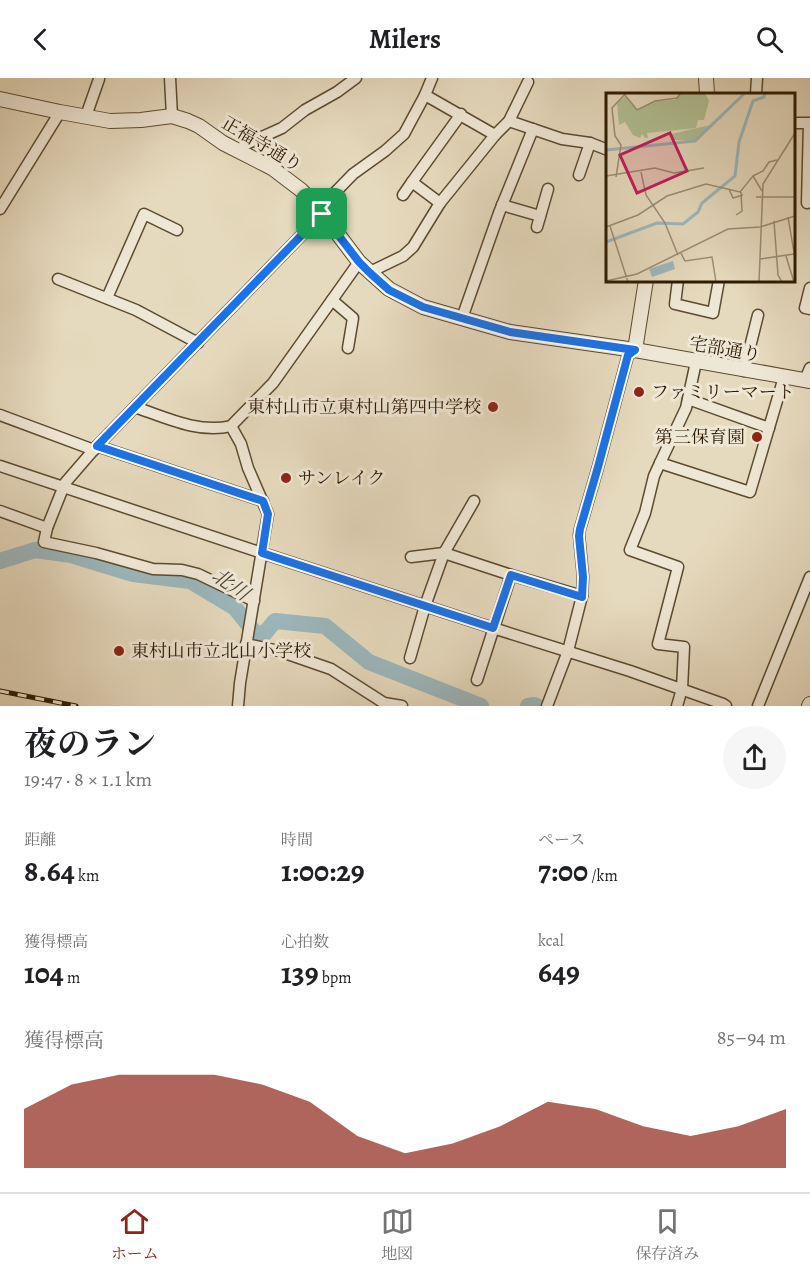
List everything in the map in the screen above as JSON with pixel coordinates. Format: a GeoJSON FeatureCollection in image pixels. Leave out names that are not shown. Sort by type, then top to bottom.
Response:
{"type":"FeatureCollection","features":[{"type":"Feature","properties":{"kind":"street"},"geometry":{"type":"LineString","coordinates":[[0,99],[110,121],[141,120],[172,116],[170,78]]}},
{"type":"Feature","properties":{"kind":"street"},"geometry":{"type":"LineString","coordinates":[[241,152],[244,145],[282,128],[305,110],[356,78]]}},
{"type":"Feature","properties":{"kind":"street"},"geometry":{"type":"LineString","coordinates":[[253,605],[198,574],[182,570],[153,569],[44,542],[47,528],[62,487],[95,448],[273,264],[353,174],[404,134],[432,78]]}},
{"type":"Feature","properties":{"kind":"street"},"geometry":{"type":"LineString","coordinates":[[706,78],[707,93]]}},
{"type":"Feature","properties":{"kind":"street"},"geometry":{"type":"LineString","coordinates":[[756,93],[757,78]]}},
{"type":"Feature","properties":{"kind":"street"},"geometry":{"type":"LineString","coordinates":[[86,116],[99,79]]}},
{"type":"Feature","properties":{"kind":"street"},"geometry":{"type":"LineString","coordinates":[[370,273],[413,247],[440,203],[509,121],[528,82]]}},
{"type":"Feature","properties":{"kind":"street"},"geometry":{"type":"LineString","coordinates":[[425,95],[495,135]]}},
{"type":"Feature","properties":{"kind":"street"},"geometry":{"type":"LineString","coordinates":[[0,209],[60,112]]}},
{"type":"Feature","properties":{"kind":"street"},"geometry":{"type":"LineString","coordinates":[[403,195],[460,114]]}},
{"type":"Feature","properties":{"kind":"street","name":"正福寺通り"},"geometry":{"type":"LineString","coordinates":[[172,116],[188,121],[223,143],[272,168],[301,190],[359,262],[389,290],[423,307],[510,332],[635,350]]}},
{"type":"Feature","properties":{"kind":"street"},"geometry":{"type":"LineString","coordinates":[[509,121],[562,139],[590,143],[606,149]]}},
{"type":"Feature","properties":{"kind":"street"},"geometry":{"type":"LineString","coordinates":[[795,123],[809,123],[807,203],[810,202]]}},
{"type":"Feature","properties":{"kind":"street"},"geometry":{"type":"LineString","coordinates":[[462,318],[502,206],[534,129]]}},
{"type":"Feature","properties":{"kind":"street"},"geometry":{"type":"LineString","coordinates":[[579,175],[590,143]]}},
{"type":"Feature","properties":{"kind":"street"},"geometry":{"type":"LineString","coordinates":[[412,182],[440,203]]}},
{"type":"Feature","properties":{"kind":"street"},"geometry":{"type":"LineString","coordinates":[[502,206],[538,221],[548,189]]}},
{"type":"Feature","properties":{"kind":"street"},"geometry":{"type":"LineString","coordinates":[[107,298],[144,214],[177,230]]}},
{"type":"Feature","properties":{"kind":"street"},"geometry":{"type":"LineString","coordinates":[[135,407],[188,425],[225,428],[231,426],[273,383],[359,262]]}},
{"type":"Feature","properties":{"kind":"street"},"geometry":{"type":"LineString","coordinates":[[58,279],[136,310],[198,343]]}},
{"type":"Feature","properties":{"kind":"street"},"geometry":{"type":"LineString","coordinates":[[548,703],[568,651],[582,597],[580,529],[628,355],[635,350],[646,282]]}},
{"type":"Feature","properties":{"kind":"street"},"geometry":{"type":"LineString","coordinates":[[678,282],[675,304],[713,313],[718,282]]}},
{"type":"Feature","properties":{"kind":"street"},"geometry":{"type":"LineString","coordinates":[[810,288],[805,308],[810,309]]}},
{"type":"Feature","properties":{"kind":"street"},"geometry":{"type":"LineString","coordinates":[[332,300],[353,318],[348,348]]}},
{"type":"Feature","properties":{"kind":"street"},"geometry":{"type":"LineString","coordinates":[[744,371],[758,315]]}},
{"type":"Feature","properties":{"kind":"street","name":"宅部通り"},"geometry":{"type":"LineString","coordinates":[[635,350],[744,371],[784,377],[808,377]]}},
{"type":"Feature","properties":{"kind":"street"},"geometry":{"type":"LineString","coordinates":[[677,706],[682,689],[684,647],[658,644],[678,567],[630,550],[645,513],[654,476],[686,408],[696,362]]}},
{"type":"Feature","properties":{"kind":"street"},"geometry":{"type":"LineString","coordinates":[[660,463],[750,492],[784,377]]}},
{"type":"Feature","properties":{"kind":"street"},"geometry":{"type":"LineString","coordinates":[[688,399],[769,428]]}},
{"type":"Feature","properties":{"kind":"street"},"geometry":{"type":"LineString","coordinates":[[0,415],[95,448],[263,501]]}},
{"type":"Feature","properties":{"kind":"street"},"geometry":{"type":"LineString","coordinates":[[231,426],[241,444],[248,468],[268,514],[238,706]]}},
{"type":"Feature","properties":{"kind":"street"},"geometry":{"type":"LineString","coordinates":[[0,466],[630,671],[726,706]]}},
{"type":"Feature","properties":{"kind":"street"},"geometry":{"type":"LineString","coordinates":[[410,658],[425,606],[444,554],[474,501]]}},
{"type":"Feature","properties":{"kind":"street"},"geometry":{"type":"LineString","coordinates":[[0,511],[47,528]]}},
{"type":"Feature","properties":{"kind":"street"},"geometry":{"type":"LineString","coordinates":[[411,557],[444,554],[582,597]]}},
{"type":"Feature","properties":{"kind":"street"},"geometry":{"type":"LineString","coordinates":[[477,680],[511,575]]}},
{"type":"Feature","properties":{"kind":"street"},"geometry":{"type":"LineString","coordinates":[[758,706],[810,577]]}},
{"type":"Feature","properties":{"kind":"street"},"geometry":{"type":"LineString","coordinates":[[247,639],[331,669],[384,703],[402,706]]}},
{"type":"Feature","properties":{"kind":"waterway","name":"北川"},"geometry":{"type":"LineString","coordinates":[[0,561],[35,550],[71,555],[133,574],[190,581],[235,608],[255,633],[264,634],[275,621],[325,626],[369,662],[481,706]]}},
{"type":"Feature","properties":{"kind":"waterway","name":"北川"},"geometry":{"type":"LineString","coordinates":[[528,706],[537,706]]}},
{"type":"Feature","properties":{"kind":"railway"},"geometry":{"type":"LineString","coordinates":[[0,691],[76,706]]}},
{"type":"Feature","properties":{"kind":"place","name":"ファミリーマート"},"geometry":{"type":"Point","coordinates":[639,392]}},
{"type":"Feature","properties":{"kind":"place","name":"東村山市立東村山第四中学校"},"geometry":{"type":"Point","coordinates":[493,407]}},
{"type":"Feature","properties":{"kind":"place","name":"第三保育園"},"geometry":{"type":"Point","coordinates":[757,437]}},
{"type":"Feature","properties":{"kind":"place","name":"サンレイク"},"geometry":{"type":"Point","coordinates":[286,478]}},
{"type":"Feature","properties":{"kind":"place","name":"東村山市立北山小学校"},"geometry":{"type":"Point","coordinates":[119,651]}},
{"type":"Feature","properties":{"kind":"route"},"geometry":{"type":"LineString","coordinates":[[322,214],[370,273],[389,290],[423,307],[510,332],[635,350],[628,355],[580,529],[582,597],[511,575],[493,628],[262,553],[268,514],[263,501],[97,446],[322,214]]}}]}
